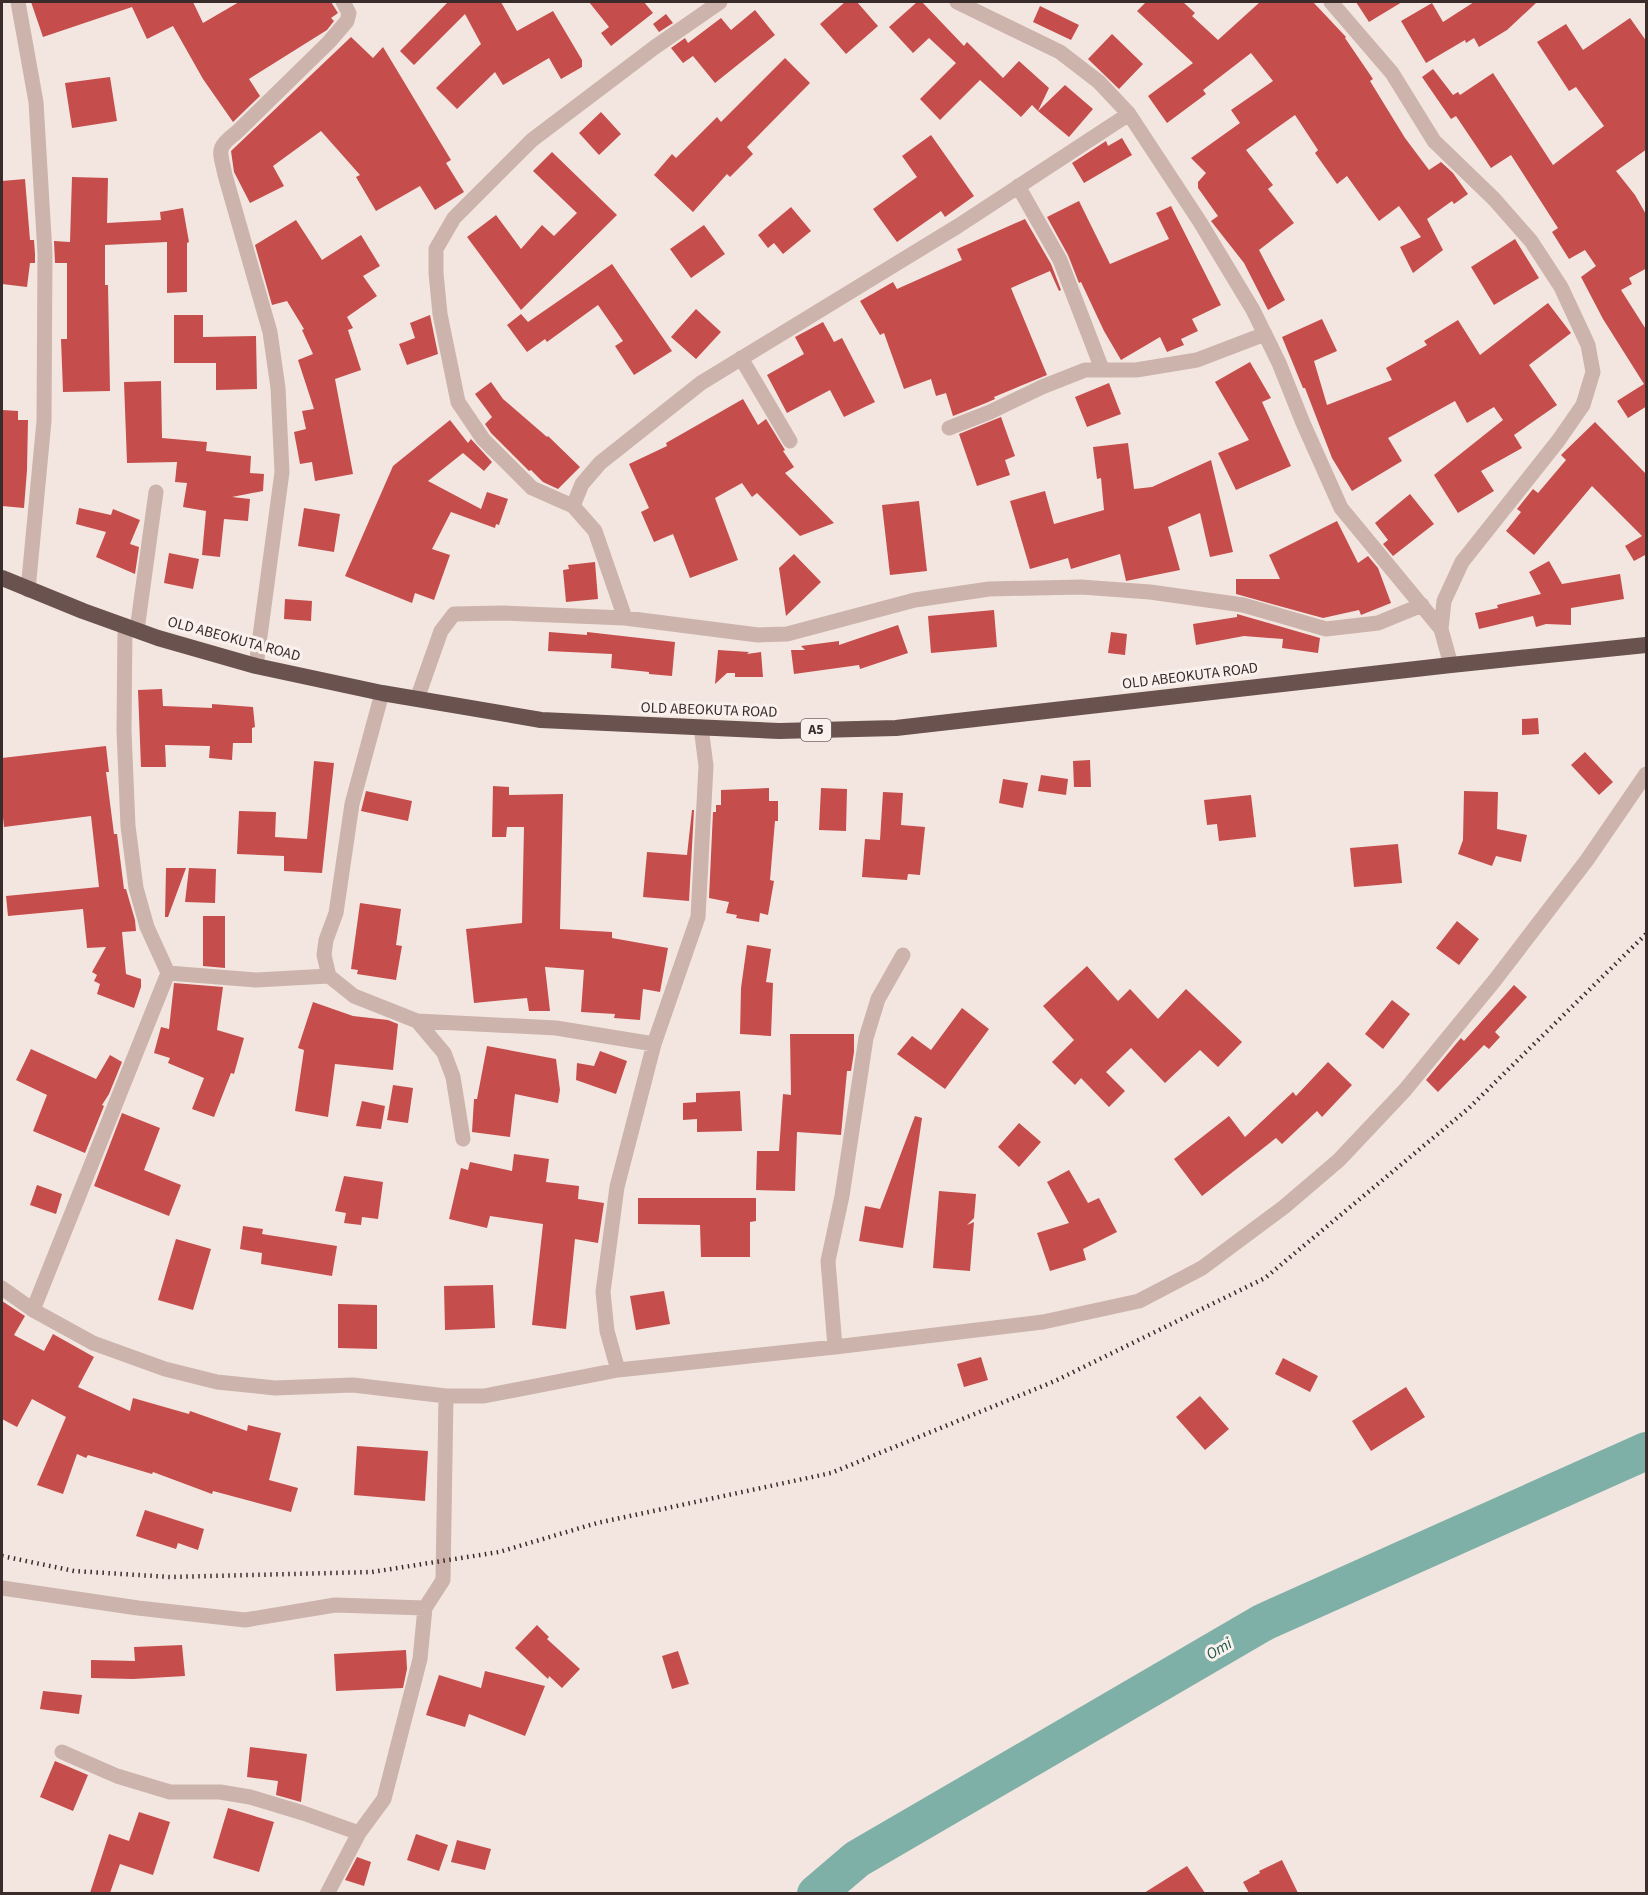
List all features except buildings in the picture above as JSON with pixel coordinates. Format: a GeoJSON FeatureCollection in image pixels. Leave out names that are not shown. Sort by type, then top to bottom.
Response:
{"type":"FeatureCollection","features":[{"type":"Feature","properties":{"kind":"highway","name":"OLD ABEOKUTA ROAD"},"geometry":{"type":"LineString","coordinates":[[2,578],[131,628],[256,666],[382,693],[541,720],[779,731],[896,728],[1647,645]]}},
{"type":"Feature","properties":{"kind":"street"},"geometry":{"type":"LineString","coordinates":[[18,2],[36,102],[45,254],[44,421],[28,590]]}},
{"type":"Feature","properties":{"kind":"street"},"geometry":{"type":"LineString","coordinates":[[256,666],[282,472],[278,388],[270,332],[220,151],[224,142],[304,66],[347,21],[349,13],[343,2]]}},
{"type":"Feature","properties":{"kind":"street"},"geometry":{"type":"LineString","coordinates":[[625,618],[595,531],[573,506],[532,488],[483,439],[458,402],[440,314],[436,249],[453,218],[532,140],[655,47],[720,2]]}},
{"type":"Feature","properties":{"kind":"street"},"geometry":{"type":"LineString","coordinates":[[957,2],[1060,52],[1099,82],[1129,114],[1200,222],[1265,334],[1341,508],[1441,629]]}},
{"type":"Feature","properties":{"kind":"street"},"geometry":{"type":"LineString","coordinates":[[1331,2],[1392,73],[1434,141],[1494,199],[1531,241],[1561,286],[1588,345],[1593,372],[1583,405],[1462,562],[1444,601],[1441,629],[1450,665]]}},
{"type":"Feature","properties":{"kind":"street"},"geometry":{"type":"LineString","coordinates":[[573,506],[582,484],[600,463],[700,383],[882,273],[1129,114]]}},
{"type":"Feature","properties":{"kind":"street"},"geometry":{"type":"LineString","coordinates":[[1018,186],[1060,260],[1102,369]]}},
{"type":"Feature","properties":{"kind":"street"},"geometry":{"type":"LineString","coordinates":[[950,428],[1085,370],[1136,370],[1197,360],[1265,334]]}},
{"type":"Feature","properties":{"kind":"street"},"geometry":{"type":"LineString","coordinates":[[741,358],[790,441]]}},
{"type":"Feature","properties":{"kind":"street"},"geometry":{"type":"LineString","coordinates":[[33,1310],[168,973],[147,927],[136,888],[129,836],[124,731],[131,628],[156,492]]}},
{"type":"Feature","properties":{"kind":"street"},"geometry":{"type":"LineString","coordinates":[[417,699],[441,631],[454,614],[504,613],[625,618],[758,635],[787,634],[915,600],[989,589],[1081,587],[1150,592],[1243,605],[1326,629],[1378,623],[1422,605]]}},
{"type":"Feature","properties":{"kind":"street"},"geometry":{"type":"LineString","coordinates":[[382,693],[352,804],[336,913],[326,940],[324,956],[329,976],[354,996],[417,1021],[556,1028],[654,1044]]}},
{"type":"Feature","properties":{"kind":"street"},"geometry":{"type":"LineString","coordinates":[[618,1370],[606,1332],[603,1293],[616,1187],[654,1044],[698,917],[706,766],[700,727]]}},
{"type":"Feature","properties":{"kind":"street"},"geometry":{"type":"LineString","coordinates":[[2,1288],[33,1310],[93,1343],[165,1369],[217,1382],[275,1388],[353,1385],[446,1396],[484,1396],[618,1370],[1043,1322],[1139,1301],[1202,1268],[1284,1207],[1339,1160],[1405,1090],[1495,980],[1587,860],[1647,774]]}},
{"type":"Feature","properties":{"kind":"street"},"geometry":{"type":"LineString","coordinates":[[834,1347],[828,1261],[842,1196],[866,1038],[878,999],[903,955]]}},
{"type":"Feature","properties":{"kind":"street"},"geometry":{"type":"LineString","coordinates":[[168,973],[256,980],[329,976]]}},
{"type":"Feature","properties":{"kind":"street"},"geometry":{"type":"LineString","coordinates":[[417,1021],[444,1053],[453,1077],[463,1138]]}},
{"type":"Feature","properties":{"kind":"street"},"geometry":{"type":"LineString","coordinates":[[327,1893],[359,1833],[384,1799],[420,1659],[425,1608],[443,1580],[446,1396]]}},
{"type":"Feature","properties":{"kind":"street"},"geometry":{"type":"LineString","coordinates":[[2,1588],[138,1608],[245,1620],[334,1605],[425,1608]]}},
{"type":"Feature","properties":{"kind":"street"},"geometry":{"type":"LineString","coordinates":[[62,1752],[117,1776],[170,1792],[220,1792],[250,1797],[359,1833]]}},
{"type":"Feature","properties":{"kind":"waterway","name":"Omi"},"geometry":{"type":"LineString","coordinates":[[816,1894],[857,1859],[1264,1622],[1646,1451]]}},
{"type":"Feature","properties":{"kind":"railway"},"geometry":{"type":"LineString","coordinates":[[2,1556],[74,1571],[170,1577],[372,1572],[499,1552],[597,1523],[831,1473],[1055,1381],[1265,1278],[1469,1108],[1646,934]]}}]}
